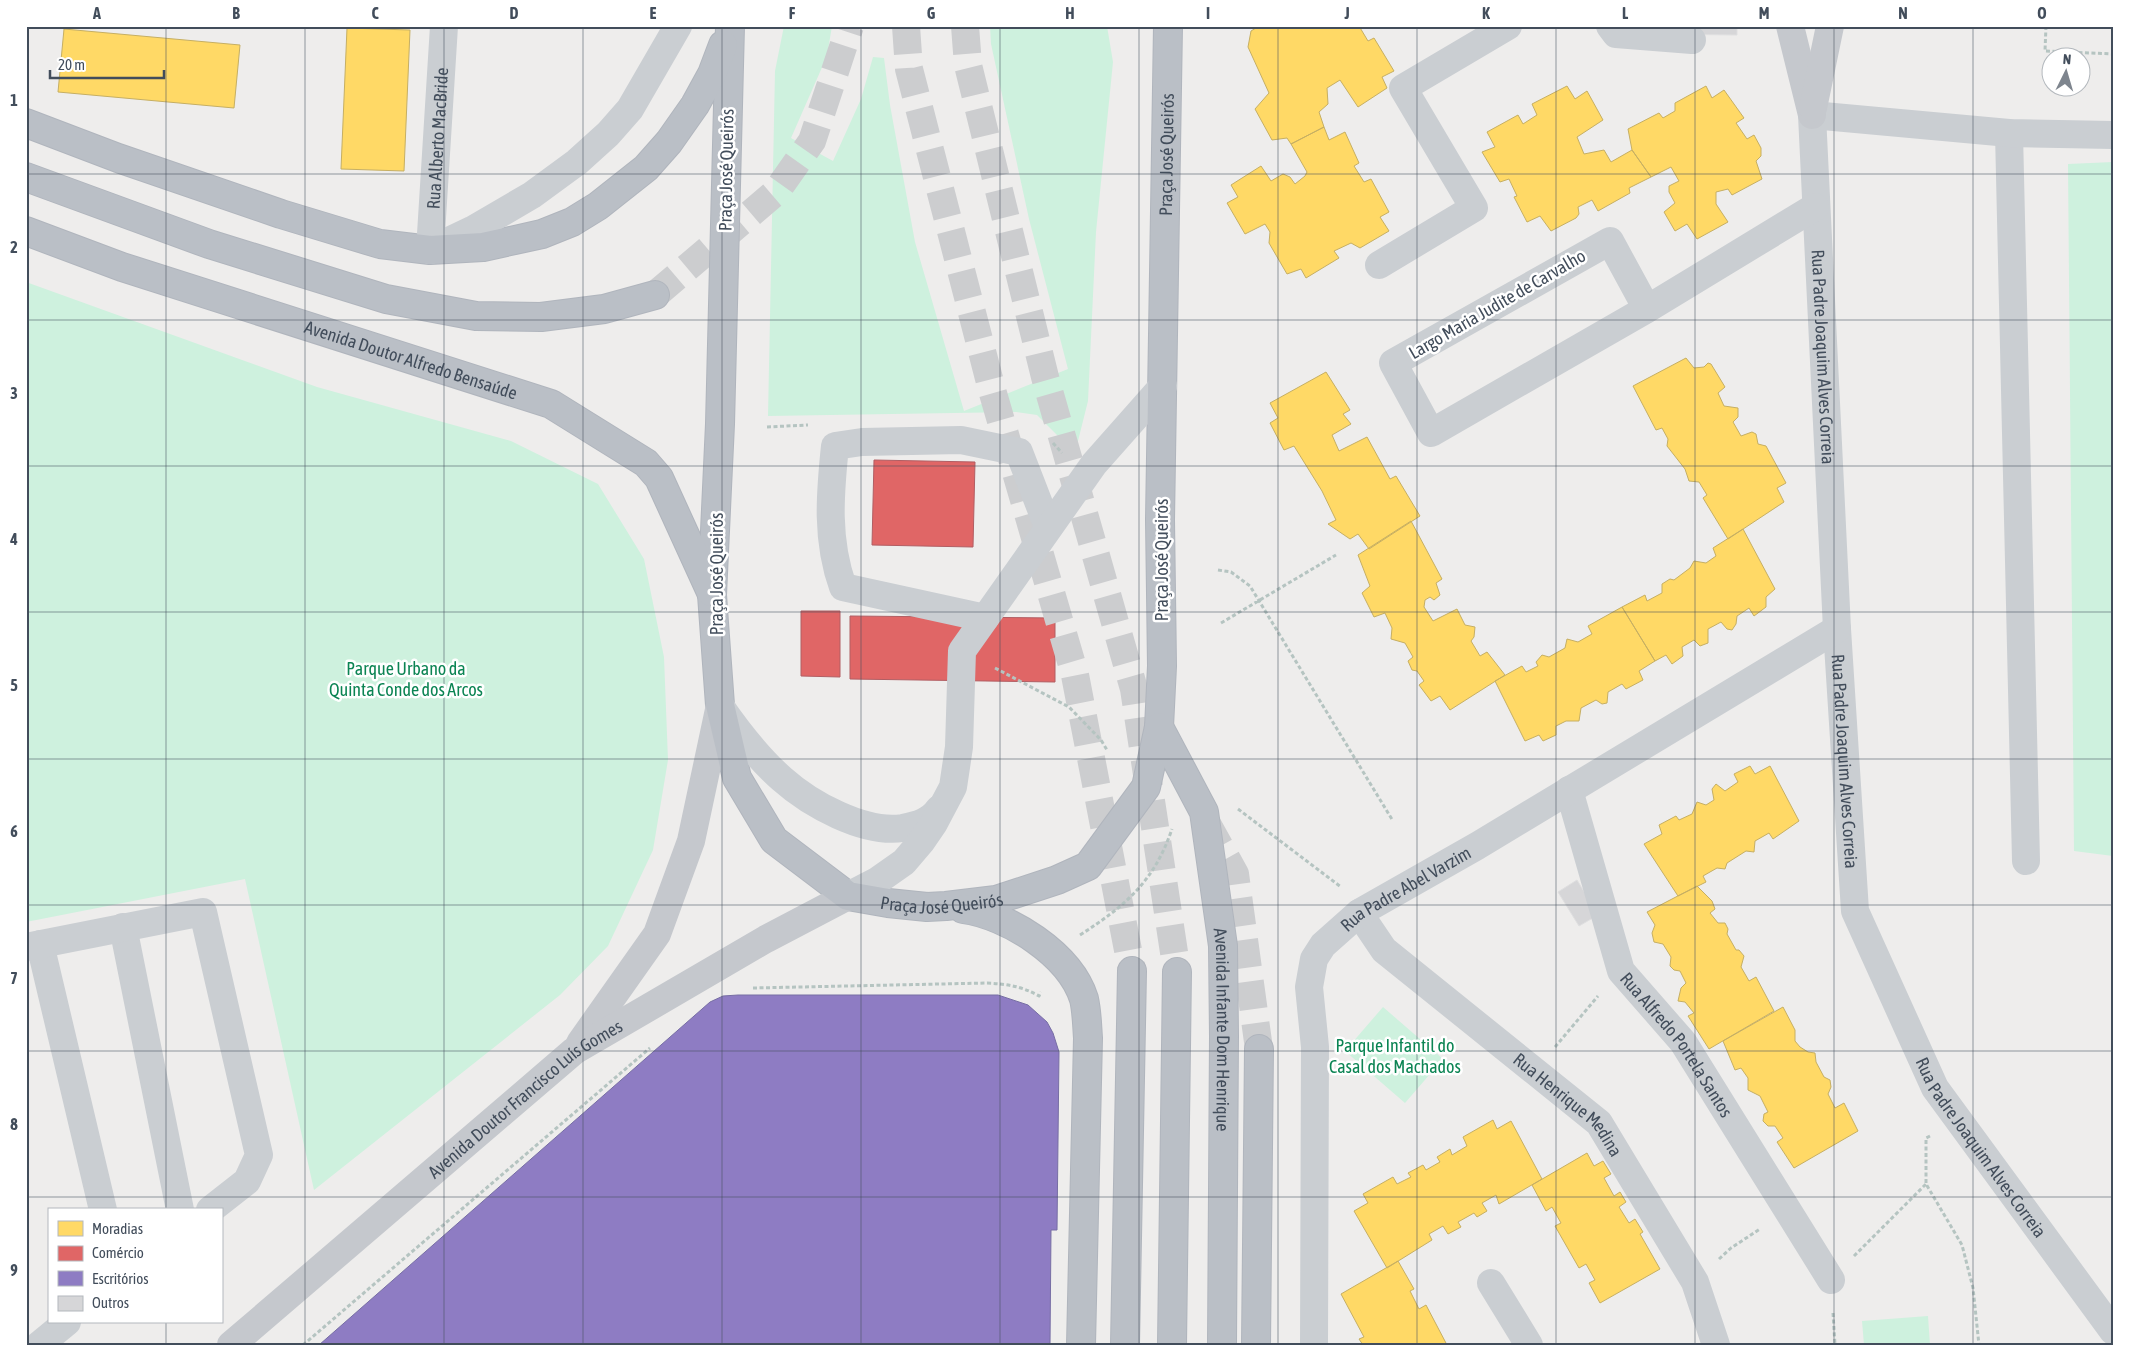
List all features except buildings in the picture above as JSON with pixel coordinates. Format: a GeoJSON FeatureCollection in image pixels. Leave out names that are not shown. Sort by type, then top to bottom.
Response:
{"type":"FeatureCollection","features":[{"type":"Feature","properties":{"kind":"highway"},"geometry":{"type":"LineString","coordinates":[[26,123],[118,158],[281,214],[380,244],[430,250],[483,247],[542,234],[572,222],[598,206],[646,168],[669,142],[695,106],[712,74],[729,26]]}},
{"type":"Feature","properties":{"kind":"highway","name":"Praça José Queirós"},"geometry":{"type":"LineString","coordinates":[[729,26],[720,414],[712,595],[720,705],[737,778],[774,840],[848,896],[888,903],[946,906],[996,900],[1022,893],[1088,866],[1146,787],[1159,727],[1162,666],[1160,520],[1168,26]]}},
{"type":"Feature","properties":{"kind":"highway"},"geometry":{"type":"LineString","coordinates":[[26,177],[209,244],[386,299],[476,316],[541,317],[604,308],[656,295]]}},
{"type":"Feature","properties":{"kind":"highway","name":"Avenida Doutor Alfredo Bensaúde"},"geometry":{"type":"LineString","coordinates":[[26,231],[122,267],[551,404],[646,463],[659,478],[712,595]]}},
{"type":"Feature","properties":{"kind":"highway","name":"Avenida Infante Dom Henrique"},"geometry":{"type":"LineString","coordinates":[[1159,727],[1204,812],[1223,946],[1222,1345]]}},
{"type":"Feature","properties":{"kind":"highway"},"geometry":{"type":"LineString","coordinates":[[946,906],[971,910],[1013,926],[1038,942],[1060,961],[1074,979],[1084,999],[1087,1018],[1081,1345]]}},
{"type":"Feature","properties":{"kind":"highway"},"geometry":{"type":"LineString","coordinates":[[1125,1345],[1132,971]]}},
{"type":"Feature","properties":{"kind":"highway"},"geometry":{"type":"LineString","coordinates":[[1172,1345],[1177,972]]}},
{"type":"Feature","properties":{"kind":"highway"},"geometry":{"type":"LineString","coordinates":[[1256,1345],[1259,1049]]}},
{"type":"Feature","properties":{"kind":"main road"},"geometry":{"type":"LineString","coordinates":[[1790,26],[1812,115]]}},
{"type":"Feature","properties":{"kind":"main road"},"geometry":{"type":"LineString","coordinates":[[1812,115],[1830,26]]}},
{"type":"Feature","properties":{"kind":"main road"},"geometry":{"type":"LineString","coordinates":[[574,1051],[657,934],[691,841],[720,705]]}},
{"type":"Feature","properties":{"kind":"main road","name":"Avenida Doutor Francisco Luís Gomes"},"geometry":{"type":"LineString","coordinates":[[231,1345],[574,1051],[766,939],[848,896]]}},
{"type":"Feature","properties":{"kind":"street","name":"Rua Alberto MacBride"},"geometry":{"type":"LineString","coordinates":[[430,250],[444,26]]}},
{"type":"Feature","properties":{"kind":"street"},"geometry":{"type":"LineString","coordinates":[[430,250],[478,227],[532,195],[577,162],[608,134],[630,109],[678,26]]}},
{"type":"Feature","properties":{"kind":"street"},"geometry":{"type":"LineString","coordinates":[[1379,264],[1474,208],[1403,88],[1508,26]]}},
{"type":"Feature","properties":{"kind":"street"},"geometry":{"type":"LineString","coordinates":[[1610,26],[1616,34],[1692,40]]}},
{"type":"Feature","properties":{"kind":"street"},"geometry":{"type":"LineString","coordinates":[[1812,115],[2009,133],[2113,135]]}},
{"type":"Feature","properties":{"kind":"street","name":"Rua Padre Joaquim Alves Correia"},"geometry":{"type":"LineString","coordinates":[[1812,115],[1837,629],[1855,911],[1935,1088],[2113,1331]]}},
{"type":"Feature","properties":{"kind":"street"},"geometry":{"type":"LineString","coordinates":[[2009,133],[2026,861]]}},
{"type":"Feature","properties":{"kind":"street","name":"Largo Maria Judite de Carvalho"},"geometry":{"type":"LineString","coordinates":[[1647,310],[1610,240],[1393,363],[1431,433],[1647,310],[1816,207]]}},
{"type":"Feature","properties":{"kind":"street"},"geometry":{"type":"LineString","coordinates":[[848,896],[877,881],[904,862],[921,842],[953,787],[959,747],[962,651],[1094,464],[1163,386]]}},
{"type":"Feature","properties":{"kind":"street"},"geometry":{"type":"LineString","coordinates":[[985,618],[842,587],[834,564],[830,503],[835,446],[862,442],[961,440],[1019,452],[1048,528]]}},
{"type":"Feature","properties":{"kind":"street","name":"Rua Padre Abel Varzim"},"geometry":{"type":"LineString","coordinates":[[1314,1345],[1315,1047],[1309,1002],[1310,973],[1314,959],[1323,945],[1359,913],[1477,846],[1837,629]]}},
{"type":"Feature","properties":{"kind":"street"},"geometry":{"type":"LineString","coordinates":[[720,705],[736,730],[782,780],[828,810],[851,820],[875,828],[898,828],[918,825],[934,816],[953,787]]}},
{"type":"Feature","properties":{"kind":"street","name":"Rua Alfredo Portela Santos"},"geometry":{"type":"LineString","coordinates":[[1569,790],[1621,970],[1683,1042],[1831,1280]]}},
{"type":"Feature","properties":{"kind":"street"},"geometry":{"type":"LineString","coordinates":[[102,1208],[33,945],[203,912],[259,1155],[247,1181],[213,1208]]}},
{"type":"Feature","properties":{"kind":"street","name":"Rua Henrique Medina"},"geometry":{"type":"LineString","coordinates":[[1359,913],[1384,950],[1599,1123],[1695,1282],[1716,1345]]}},
{"type":"Feature","properties":{"kind":"street"},"geometry":{"type":"LineString","coordinates":[[123,927],[180,1208]]}},
{"type":"Feature","properties":{"kind":"street"},"geometry":{"type":"LineString","coordinates":[[1491,1283],[1529,1345]]}},
{"type":"Feature","properties":{"kind":"street"},"geometry":{"type":"LineString","coordinates":[[39,1345],[65,1324]]}},
{"type":"Feature","properties":{"kind":"path"},"geometry":{"type":"LineString","coordinates":[[2046,26],[2045,51],[2113,54]]}},
{"type":"Feature","properties":{"kind":"path"},"geometry":{"type":"LineString","coordinates":[[1221,623],[1336,555]]}},
{"type":"Feature","properties":{"kind":"path"},"geometry":{"type":"LineString","coordinates":[[1218,570],[1231,572],[1250,586],[1393,821]]}},
{"type":"Feature","properties":{"kind":"path"},"geometry":{"type":"LineString","coordinates":[[962,651],[1070,707],[1101,740],[1107,750]]}},
{"type":"Feature","properties":{"kind":"path"},"geometry":{"type":"LineString","coordinates":[[1234,806],[1338,883],[1359,913]]}},
{"type":"Feature","properties":{"kind":"path"},"geometry":{"type":"LineString","coordinates":[[744,988],[987,983],[1011,984],[1039,996],[1060,961],[1079,936],[1129,900],[1142,885],[1166,847],[1174,823]]}},
{"type":"Feature","properties":{"kind":"path"},"geometry":{"type":"LineString","coordinates":[[1535,1070],[1621,970]]}},
{"type":"Feature","properties":{"kind":"path"},"geometry":{"type":"LineString","coordinates":[[303,1345],[656,1044]]}},
{"type":"Feature","properties":{"kind":"path"},"geometry":{"type":"LineString","coordinates":[[1956,1117],[1926,1138],[1926,1184],[1962,1246],[1973,1288],[1979,1345]]}},
{"type":"Feature","properties":{"kind":"path"},"geometry":{"type":"LineString","coordinates":[[1831,1280],[1926,1184]]}},
{"type":"Feature","properties":{"kind":"path"},"geometry":{"type":"LineString","coordinates":[[1695,1282],[1731,1248],[1788,1211]]}},
{"type":"Feature","properties":{"kind":"green space"},"geometry":{"type":"Polygon","coordinates":[[[784,26],[832,26],[827,56],[791,138],[833,161],[861,99],[873,57],[884,58],[890,105],[915,242],[964,411],[1068,369],[1029,219],[991,44],[990,26],[1107,26],[1113,62],[1096,232],[1088,401],[1075,453],[1037,415],[1016,412],[768,416],[775,71],[784,26]]]}},
{"type":"Feature","properties":{"kind":"green space"},"geometry":{"type":"Polygon","coordinates":[[[2113,162],[2113,856],[2074,851],[2068,164],[2113,162]]]}},
{"type":"Feature","properties":{"kind":"green space","name":"Parque Urbano da Quinta Conde dos Arcos"},"geometry":{"type":"Polygon","coordinates":[[[26,282],[317,387],[511,441],[598,484],[644,559],[664,657],[668,760],[653,850],[608,946],[560,995],[314,1190],[245,879],[26,922],[26,282]]]}},
{"type":"Feature","properties":{"kind":"green space","name":"Parque Infantil do Casal dos Machados"},"geometry":{"type":"Polygon","coordinates":[[[1383,1007],[1443,1059],[1405,1103],[1345,1051],[1383,1007]]]}},
{"type":"Feature","properties":{"kind":"green space"},"geometry":{"type":"Polygon","coordinates":[[[1928,1316],[1930,1345],[1864,1345],[1862,1321],[1928,1316]]]}},
{"type":"Feature","properties":{"kind":"tunnel"},"geometry":{"type":"LineString","coordinates":[[655,295],[776,192],[812,141],[850,26]]}},
{"type":"Feature","properties":{"kind":"tunnel"},"geometry":{"type":"LineString","coordinates":[[906,26],[909,69],[992,390],[1075,675],[1132,971]]}},
{"type":"Feature","properties":{"kind":"tunnel"},"geometry":{"type":"LineString","coordinates":[[965,26],[968,65],[1045,377],[1134,689],[1177,972]]}},
{"type":"Feature","properties":{"kind":"tunnel"},"geometry":{"type":"LineString","coordinates":[[1206,822],[1235,874],[1259,1049]]}}]}
